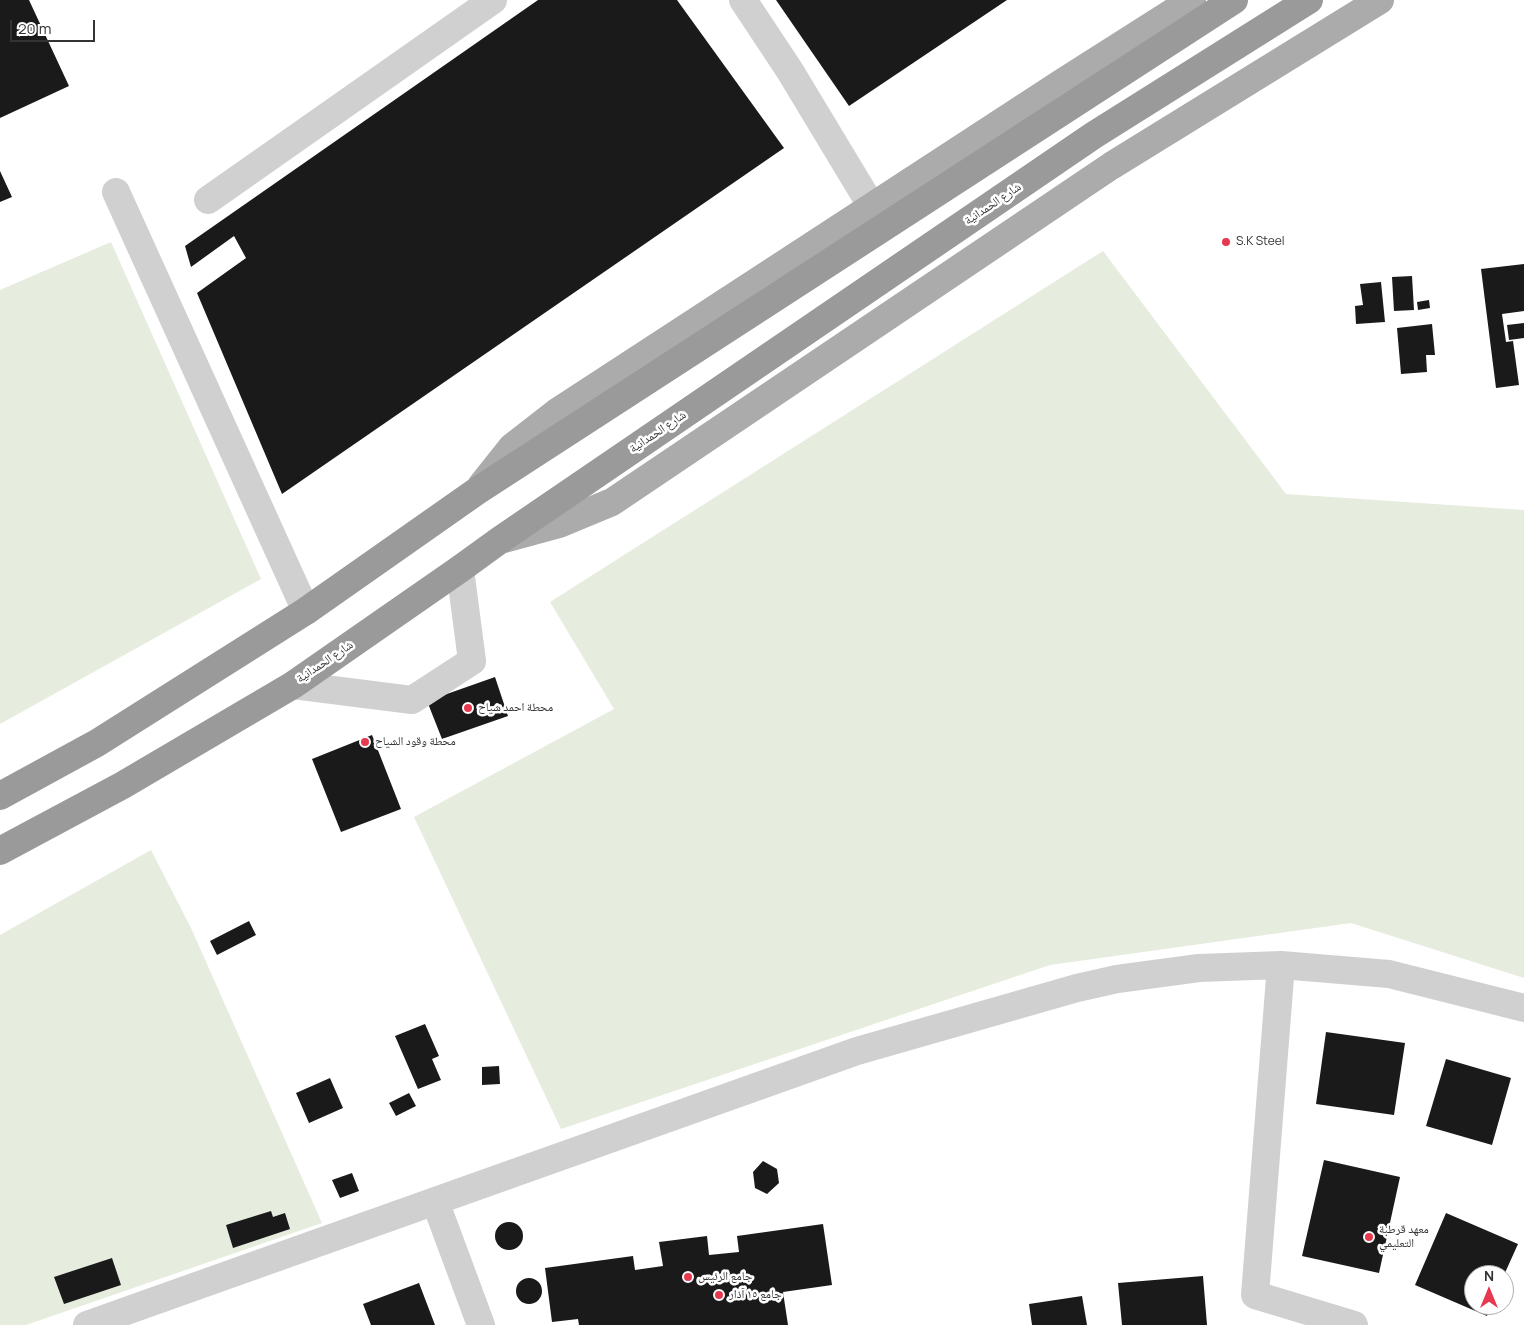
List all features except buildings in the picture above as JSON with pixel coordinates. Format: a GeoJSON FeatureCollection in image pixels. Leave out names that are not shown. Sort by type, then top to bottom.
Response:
{"type":"FeatureCollection","features":[{"type":"Feature","properties":{"kind":"highway"},"geometry":{"type":"LineString","coordinates":[[0,796],[97,743],[306,611],[477,491],[1234,0]]}},
{"type":"Feature","properties":{"kind":"highway","name":"شارع الحمدانية"},"geometry":{"type":"LineString","coordinates":[[0,851],[123,785],[292,684],[1085,141],[1309,0]]}},
{"type":"Feature","properties":{"kind":"main road"},"geometry":{"type":"LineString","coordinates":[[477,491],[512,447],[557,412],[1192,0]]}},
{"type":"Feature","properties":{"kind":"main road"},"geometry":{"type":"LineString","coordinates":[[500,540],[559,524],[612,502],[1112,166],[1380,0]]}},
{"type":"Feature","properties":{"kind":"street"},"geometry":{"type":"LineString","coordinates":[[208,200],[493,0]]}},
{"type":"Feature","properties":{"kind":"street"},"geometry":{"type":"LineString","coordinates":[[743,0],[790,71],[872,206]]}},
{"type":"Feature","properties":{"kind":"street"},"geometry":{"type":"LineString","coordinates":[[116,192],[306,611]]}},
{"type":"Feature","properties":{"kind":"street"},"geometry":{"type":"LineString","coordinates":[[292,684],[412,700],[472,661],[460,570]]}},
{"type":"Feature","properties":{"kind":"street"},"geometry":{"type":"LineString","coordinates":[[86,1325],[857,1051],[1077,988],[1117,979],[1190,969],[1281,965],[1389,974],[1524,1008]]}},
{"type":"Feature","properties":{"kind":"street"},"geometry":{"type":"LineString","coordinates":[[1281,965],[1255,1294],[1354,1325]]}},
{"type":"Feature","properties":{"kind":"street"},"geometry":{"type":"LineString","coordinates":[[435,1201],[482,1325]]}},
{"type":"Feature","properties":{"kind":"shaded area"},"geometry":{"type":"Polygon","coordinates":[[[111,242],[261,579],[0,724],[0,290],[111,242]]]}},
{"type":"Feature","properties":{"kind":"shaded area"},"geometry":{"type":"Polygon","coordinates":[[[1103,251],[1286,494],[1524,510],[1524,978],[1351,923],[1050,965],[561,1129],[414,817],[614,709],[550,602],[1103,251]]]}},
{"type":"Feature","properties":{"kind":"shaded area"},"geometry":{"type":"Polygon","coordinates":[[[151,850],[191,928],[322,1223],[26,1325],[0,1325],[0,935],[151,850]]]}},
{"type":"Feature","properties":{"kind":"place","name":"S.K Steel"},"geometry":{"type":"Point","coordinates":[1226,242]}},
{"type":"Feature","properties":{"kind":"place","name":"محطة احمد شياح"},"geometry":{"type":"Point","coordinates":[468,708]}},
{"type":"Feature","properties":{"kind":"place","name":"محطة وقود الشياح"},"geometry":{"type":"Point","coordinates":[365,742]}},
{"type":"Feature","properties":{"kind":"place","name":"معهد قرطبة التعليمي"},"geometry":{"type":"Point","coordinates":[1369,1237]}},
{"type":"Feature","properties":{"kind":"place","name":"جامع الرئيس"},"geometry":{"type":"Point","coordinates":[688,1277]}},
{"type":"Feature","properties":{"kind":"place","name":"جامع ١٥ آذار"},"geometry":{"type":"Point","coordinates":[719,1295]}}]}
